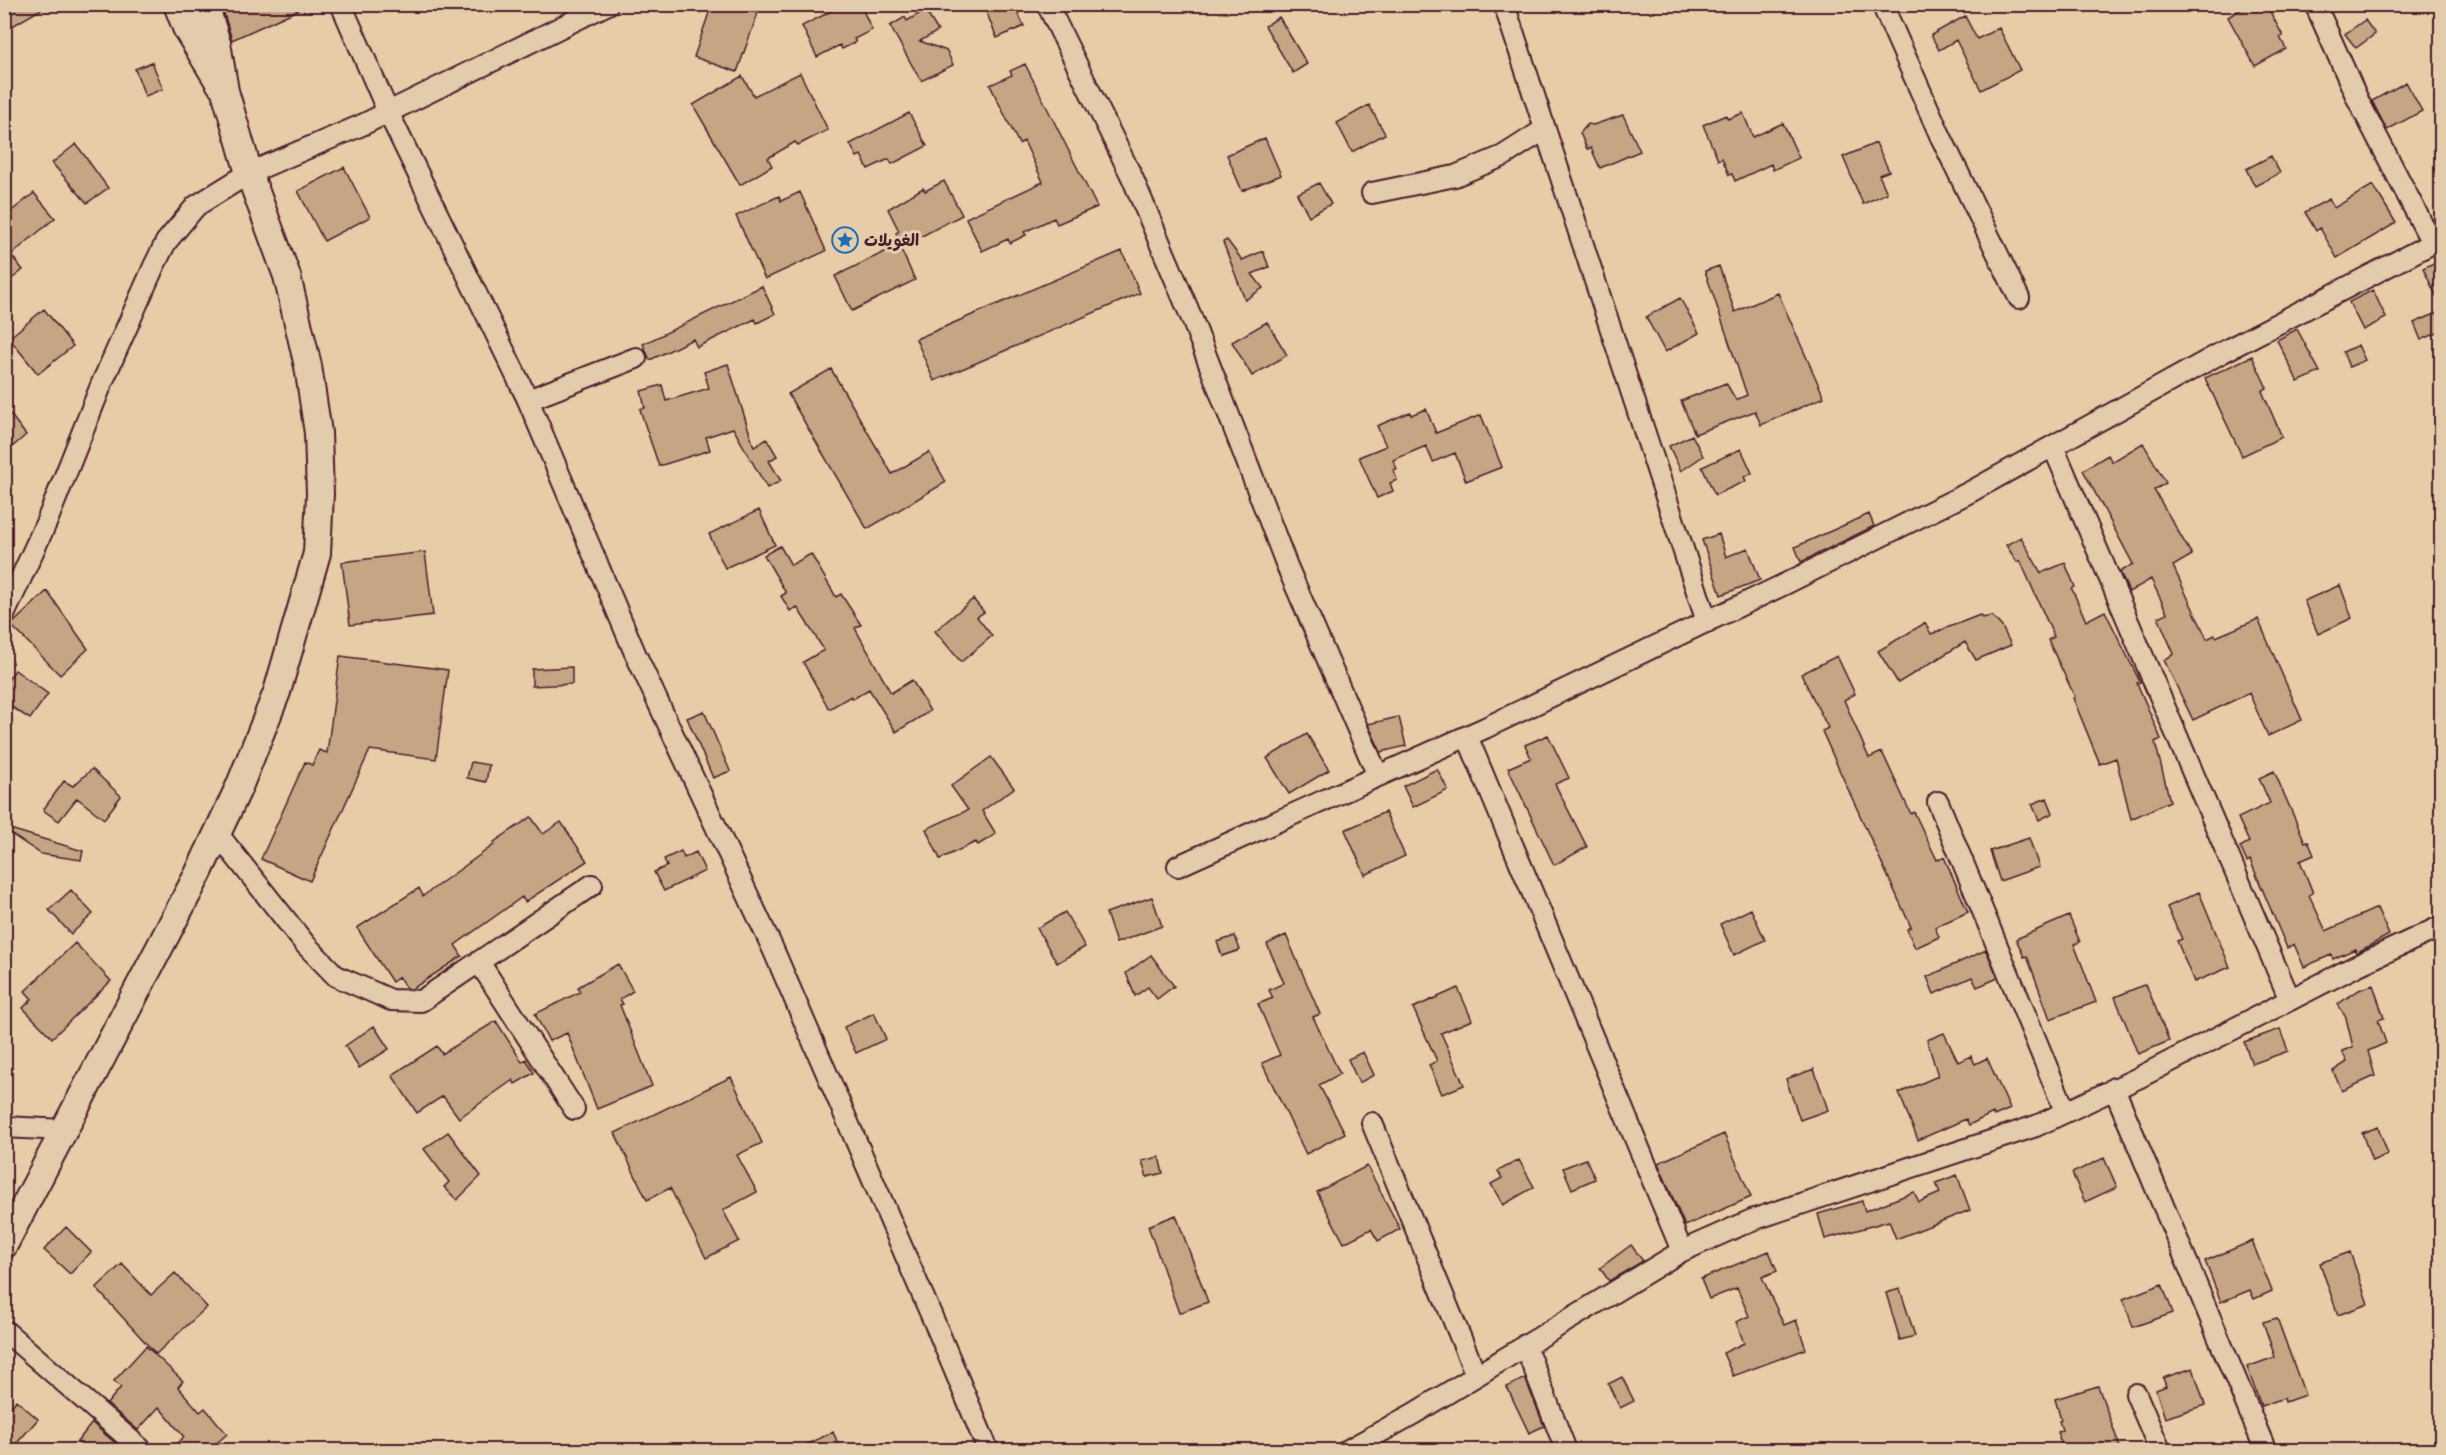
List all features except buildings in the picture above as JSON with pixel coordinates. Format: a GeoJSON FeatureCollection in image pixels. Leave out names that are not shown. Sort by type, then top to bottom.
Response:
{"type":"FeatureCollection","features":[{"type":"Feature","properties":{"kind":"street"},"geometry":{"type":"LineString","coordinates":[[177,4],[186,30],[225,92]]}},
{"type":"Feature","properties":{"kind":"street"},"geometry":{"type":"LineString","coordinates":[[4,1245],[239,787],[277,692],[317,553],[320,494],[318,433],[308,366],[287,276],[249,173],[225,92],[217,43],[205,4]]}},
{"type":"Feature","properties":{"kind":"street"},"geometry":{"type":"LineString","coordinates":[[341,4],[388,112],[528,400],[635,652],[773,949],[839,1099],[988,1450]]}},
{"type":"Feature","properties":{"kind":"street"},"geometry":{"type":"LineString","coordinates":[[4,615],[47,521],[102,382],[166,242],[196,206],[249,173],[388,112],[608,4]]}},
{"type":"Feature","properties":{"kind":"street"},"geometry":{"type":"LineString","coordinates":[[1047,4],[1132,177],[1190,314],[1287,566],[1378,776]]}},
{"type":"Feature","properties":{"kind":"street"},"geometry":{"type":"LineString","coordinates":[[1504,4],[1707,622]]}},
{"type":"Feature","properties":{"kind":"street"},"geometry":{"type":"LineString","coordinates":[[1881,4],[1940,135],[2019,298]]}},
{"type":"Feature","properties":{"kind":"street"},"geometry":{"type":"LineString","coordinates":[[1178,866],[1467,736],[1707,622],[1970,492],[2221,353],[2437,241],[2358,100],[2315,4]]}},
{"type":"Feature","properties":{"kind":"street"},"geometry":{"type":"LineString","coordinates":[[1372,193],[1455,176],[1503,156],[1545,129]]}},
{"type":"Feature","properties":{"kind":"street"},"geometry":{"type":"LineString","coordinates":[[528,400],[636,358]]}},
{"type":"Feature","properties":{"kind":"street"},"geometry":{"type":"LineString","coordinates":[[2053,446],[2290,1000]]}},
{"type":"Feature","properties":{"kind":"street"},"geometry":{"type":"LineString","coordinates":[[1467,736],[1682,1251]]}},
{"type":"Feature","properties":{"kind":"street"},"geometry":{"type":"LineString","coordinates":[[1938,802],[2065,1112]]}},
{"type":"Feature","properties":{"kind":"street"},"geometry":{"type":"LineString","coordinates":[[217,833],[305,944],[336,976],[391,1000],[420,1001],[592,885]]}},
{"type":"Feature","properties":{"kind":"street"},"geometry":{"type":"LineString","coordinates":[[1348,1450],[1682,1251],[1752,1220],[2036,1126],[2442,926]]}},
{"type":"Feature","properties":{"kind":"street"},"geometry":{"type":"LineString","coordinates":[[479,962],[574,1109]]}},
{"type":"Feature","properties":{"kind":"street"},"geometry":{"type":"LineString","coordinates":[[2114,1088],[2263,1444]]}},
{"type":"Feature","properties":{"kind":"street"},"geometry":{"type":"LineString","coordinates":[[1372,1123],[1476,1375]]}},
{"type":"Feature","properties":{"kind":"street"},"geometry":{"type":"LineString","coordinates":[[4,1127],[65,1130]]}},
{"type":"Feature","properties":{"kind":"street"},"geometry":{"type":"LineString","coordinates":[[4,1330],[141,1450]]}},
{"type":"Feature","properties":{"kind":"street"},"geometry":{"type":"LineString","coordinates":[[1525,1345],[1566,1450]]}},
{"type":"Feature","properties":{"kind":"street"},"geometry":{"type":"LineString","coordinates":[[2136,1395],[2160,1450]]}},
{"type":"Feature","properties":{"kind":"place","name":"الغويلات"},"geometry":{"type":"Point","coordinates":[845,240]}}]}
